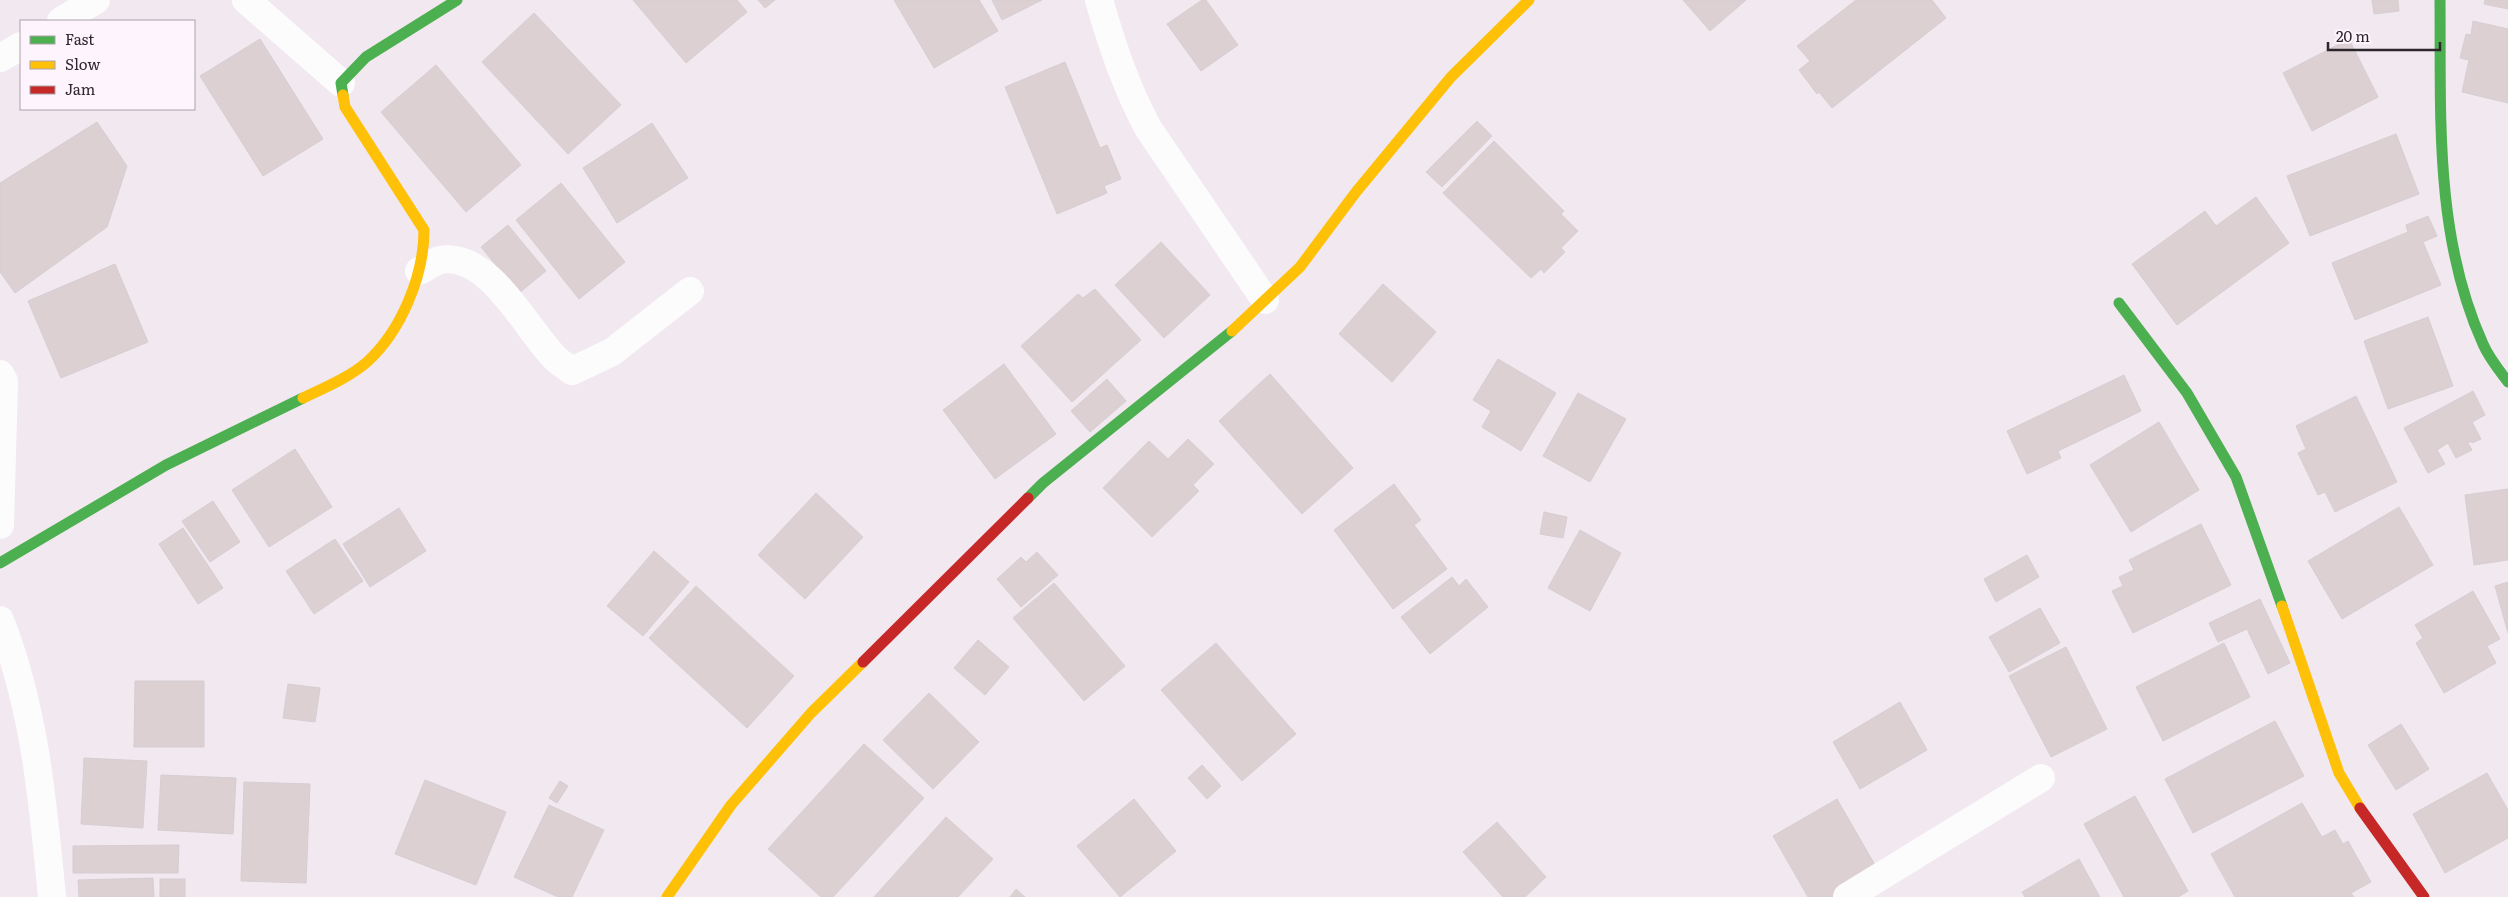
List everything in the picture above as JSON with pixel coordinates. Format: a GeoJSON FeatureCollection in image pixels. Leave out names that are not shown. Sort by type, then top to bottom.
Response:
{"type":"FeatureCollection","features":[{"type":"Feature","properties":{"kind":"street"},"geometry":{"type":"LineString","coordinates":[[63,20],[96,0]]}},
{"type":"Feature","properties":{"kind":"street"},"geometry":{"type":"LineString","coordinates":[[0,563],[166,465],[329,385],[366,364],[388,339],[419,271],[424,250],[424,230],[346,107],[341,83],[246,0]]}},
{"type":"Feature","properties":{"kind":"street"},"geometry":{"type":"LineString","coordinates":[[341,83],[366,57],[457,0]]}},
{"type":"Feature","properties":{"kind":"street"},"geometry":{"type":"LineString","coordinates":[[1099,0],[1118,62],[1132,99],[1148,128],[1265,300]]}},
{"type":"Feature","properties":{"kind":"street"},"geometry":{"type":"LineString","coordinates":[[667,897],[731,805],[811,713],[1043,483],[1233,330],[1300,267],[1356,192],[1451,77],[1513,14],[1530,0]]}},
{"type":"Feature","properties":{"kind":"street"},"geometry":{"type":"LineString","coordinates":[[2440,0],[2444,181],[2452,245],[2465,296],[2481,338],[2508,382]]}},
{"type":"Feature","properties":{"kind":"street"},"geometry":{"type":"LineString","coordinates":[[0,58],[20,47]]}},
{"type":"Feature","properties":{"kind":"street"},"geometry":{"type":"LineString","coordinates":[[419,271],[439,260],[455,260],[473,268],[500,289],[556,359],[572,370],[612,352],[690,291]]}},
{"type":"Feature","properties":{"kind":"street"},"geometry":{"type":"LineString","coordinates":[[2119,303],[2187,393],[2236,477],[2264,551],[2302,671],[2340,773],[2356,803],[2424,897]]}},
{"type":"Feature","properties":{"kind":"street"},"geometry":{"type":"LineString","coordinates":[[0,374],[4,381],[0,525]]}},
{"type":"Feature","properties":{"kind":"street"},"geometry":{"type":"LineString","coordinates":[[0,620],[16,660],[41,780],[52,897]]}},
{"type":"Feature","properties":{"kind":"street"},"geometry":{"type":"LineString","coordinates":[[1847,897],[2041,778]]}},
{"type":"Feature","properties":{"kind":"building"},"geometry":{"type":"Polygon","coordinates":[[[633,0],[737,0],[747,12],[686,63],[633,0]]]}},
{"type":"Feature","properties":{"kind":"building"},"geometry":{"type":"Polygon","coordinates":[[[758,0],[775,0],[765,8],[758,0]]]}},
{"type":"Feature","properties":{"kind":"building"},"geometry":{"type":"Polygon","coordinates":[[[894,0],[979,0],[998,31],[934,68],[894,0]]]}},
{"type":"Feature","properties":{"kind":"building"},"geometry":{"type":"Polygon","coordinates":[[[992,0],[1042,0],[1002,20],[992,0]]]}},
{"type":"Feature","properties":{"kind":"building"},"geometry":{"type":"Polygon","coordinates":[[[1202,0],[1206,0],[1238,45],[1201,71],[1167,24],[1202,0]]]}},
{"type":"Feature","properties":{"kind":"building"},"geometry":{"type":"Polygon","coordinates":[[[1683,0],[1746,0],[1710,31],[1683,0]]]}},
{"type":"Feature","properties":{"kind":"building"},"geometry":{"type":"Polygon","coordinates":[[[1856,0],[1932,0],[1946,18],[1832,108],[1819,92],[1817,94],[1799,70],[1810,61],[1797,46],[1856,0]]]}},
{"type":"Feature","properties":{"kind":"building"},"geometry":{"type":"Polygon","coordinates":[[[2372,0],[2398,0],[2399,11],[2374,14],[2372,0]]]}},
{"type":"Feature","properties":{"kind":"building"},"geometry":{"type":"Polygon","coordinates":[[[2485,0],[2508,0],[2508,9],[2484,4],[2485,0]]]}},
{"type":"Feature","properties":{"kind":"building"},"geometry":{"type":"Polygon","coordinates":[[[534,13],[621,105],[568,154],[482,62],[534,13]]]}},
{"type":"Feature","properties":{"kind":"building"},"geometry":{"type":"Polygon","coordinates":[[[2473,21],[2508,29],[2508,103],[2462,92],[2469,60],[2460,58],[2466,34],[2471,35],[2473,21]]]}},
{"type":"Feature","properties":{"kind":"building"},"geometry":{"type":"Polygon","coordinates":[[[260,39],[323,139],[263,176],[200,76],[260,39]]]}},
{"type":"Feature","properties":{"kind":"building"},"geometry":{"type":"Polygon","coordinates":[[[2349,39],[2378,97],[2312,131],[2283,73],[2349,39]]]}},
{"type":"Feature","properties":{"kind":"building"},"geometry":{"type":"Polygon","coordinates":[[[1065,62],[1100,148],[1107,145],[1121,179],[1104,186],[1107,193],[1057,214],[1005,87],[1065,62]]]}},
{"type":"Feature","properties":{"kind":"building"},"geometry":{"type":"Polygon","coordinates":[[[436,65],[521,165],[466,212],[381,112],[436,65]]]}},
{"type":"Feature","properties":{"kind":"building"},"geometry":{"type":"Polygon","coordinates":[[[1477,121],[1492,136],[1442,187],[1426,172],[1477,121]]]}},
{"type":"Feature","properties":{"kind":"building"},"geometry":{"type":"Polygon","coordinates":[[[97,122],[127,166],[107,227],[15,293],[0,272],[0,183],[97,122]]]}},
{"type":"Feature","properties":{"kind":"building"},"geometry":{"type":"Polygon","coordinates":[[[652,123],[688,178],[617,223],[583,168],[652,123]]]}},
{"type":"Feature","properties":{"kind":"building"},"geometry":{"type":"Polygon","coordinates":[[[2396,134],[2419,194],[2310,236],[2287,176],[2396,134]]]}},
{"type":"Feature","properties":{"kind":"building"},"geometry":{"type":"Polygon","coordinates":[[[1494,141],[1564,211],[1561,214],[1578,231],[1561,248],[1565,252],[1544,273],[1541,269],[1531,278],[1443,193],[1494,141]]]}},
{"type":"Feature","properties":{"kind":"building"},"geometry":{"type":"Polygon","coordinates":[[[561,183],[625,262],[579,299],[516,220],[561,183]]]}},
{"type":"Feature","properties":{"kind":"building"},"geometry":{"type":"Polygon","coordinates":[[[2256,197],[2289,243],[2177,325],[2132,264],[2205,211],[2216,226],[2256,197]]]}},
{"type":"Feature","properties":{"kind":"building"},"geometry":{"type":"Polygon","coordinates":[[[2428,216],[2437,236],[2423,242],[2441,285],[2355,320],[2332,263],[2408,232],[2406,225],[2428,216]]]}},
{"type":"Feature","properties":{"kind":"building"},"geometry":{"type":"Polygon","coordinates":[[[508,225],[546,271],[519,293],[481,247],[508,225]]]}},
{"type":"Feature","properties":{"kind":"building"},"geometry":{"type":"Polygon","coordinates":[[[1161,242],[1210,295],[1164,338],[1115,285],[1161,242]]]}},
{"type":"Feature","properties":{"kind":"building"},"geometry":{"type":"Polygon","coordinates":[[[115,264],[148,342],[61,378],[28,301],[115,264]]]}},
{"type":"Feature","properties":{"kind":"building"},"geometry":{"type":"Polygon","coordinates":[[[1383,284],[1436,332],[1392,382],[1339,334],[1383,284]]]}},
{"type":"Feature","properties":{"kind":"building"},"geometry":{"type":"Polygon","coordinates":[[[1095,289],[1141,340],[1072,402],[1021,346],[1078,294],[1083,298],[1095,289]]]}},
{"type":"Feature","properties":{"kind":"building"},"geometry":{"type":"Polygon","coordinates":[[[2428,317],[2453,386],[2388,409],[2364,341],[2428,317]]]}},
{"type":"Feature","properties":{"kind":"building"},"geometry":{"type":"Polygon","coordinates":[[[1498,359],[1556,393],[1521,451],[1482,427],[1491,411],[1473,400],[1498,359]]]}},
{"type":"Feature","properties":{"kind":"building"},"geometry":{"type":"Polygon","coordinates":[[[1004,364],[1056,434],[995,479],[943,410],[1004,364]]]}},
{"type":"Feature","properties":{"kind":"building"},"geometry":{"type":"Polygon","coordinates":[[[1270,374],[1353,468],[1302,514],[1219,421],[1270,374]]]}},
{"type":"Feature","properties":{"kind":"building"},"geometry":{"type":"Polygon","coordinates":[[[2124,375],[2141,411],[2058,451],[2061,458],[2027,474],[2007,431],[2124,375]]]}},
{"type":"Feature","properties":{"kind":"building"},"geometry":{"type":"Polygon","coordinates":[[[1107,379],[1126,401],[1090,432],[1071,411],[1107,379]]]}},
{"type":"Feature","properties":{"kind":"building"},"geometry":{"type":"Polygon","coordinates":[[[2473,391],[2485,415],[2472,422],[2481,439],[2468,443],[2472,450],[2456,458],[2448,443],[2437,450],[2445,464],[2428,473],[2404,428],[2473,391]]]}},
{"type":"Feature","properties":{"kind":"building"},"geometry":{"type":"Polygon","coordinates":[[[1578,393],[1626,419],[1590,482],[1543,456],[1578,393]]]}},
{"type":"Feature","properties":{"kind":"building"},"geometry":{"type":"Polygon","coordinates":[[[2356,396],[2397,482],[2335,512],[2325,492],[2318,495],[2298,453],[2306,449],[2296,426],[2356,396]]]}},
{"type":"Feature","properties":{"kind":"building"},"geometry":{"type":"Polygon","coordinates":[[[2159,422],[2199,490],[2131,532],[2090,465],[2159,422]]]}},
{"type":"Feature","properties":{"kind":"building"},"geometry":{"type":"Polygon","coordinates":[[[1188,439],[1214,464],[1193,485],[1199,491],[1152,537],[1103,488],[1149,441],[1168,459],[1188,439]]]}},
{"type":"Feature","properties":{"kind":"building"},"geometry":{"type":"Polygon","coordinates":[[[295,449],[332,507],[269,547],[232,490],[295,449]]]}},
{"type":"Feature","properties":{"kind":"building"},"geometry":{"type":"Polygon","coordinates":[[[1394,484],[1421,520],[1414,525],[1447,569],[1393,609],[1334,530],[1394,484]]]}},
{"type":"Feature","properties":{"kind":"building"},"geometry":{"type":"Polygon","coordinates":[[[2508,489],[2508,560],[2474,565],[2465,495],[2508,489]]]}},
{"type":"Feature","properties":{"kind":"building"},"geometry":{"type":"Polygon","coordinates":[[[816,493],[863,537],[805,599],[758,555],[816,493]]]}},
{"type":"Feature","properties":{"kind":"building"},"geometry":{"type":"Polygon","coordinates":[[[213,501],[240,542],[210,562],[182,521],[213,501]]]}},
{"type":"Feature","properties":{"kind":"building"},"geometry":{"type":"Polygon","coordinates":[[[2399,507],[2433,565],[2342,619],[2308,561],[2399,507]]]}},
{"type":"Feature","properties":{"kind":"building"},"geometry":{"type":"Polygon","coordinates":[[[399,508],[426,551],[370,587],[343,544],[399,508]]]}},
{"type":"Feature","properties":{"kind":"building"},"geometry":{"type":"Polygon","coordinates":[[[1544,512],[1567,517],[1563,538],[1540,534],[1544,512]]]}},
{"type":"Feature","properties":{"kind":"building"},"geometry":{"type":"Polygon","coordinates":[[[2201,524],[2231,585],[2133,633],[2112,591],[2123,586],[2119,577],[2134,570],[2129,560],[2201,524]]]}},
{"type":"Feature","properties":{"kind":"building"},"geometry":{"type":"Polygon","coordinates":[[[183,528],[223,588],[198,604],[159,544],[183,528]]]}},
{"type":"Feature","properties":{"kind":"building"},"geometry":{"type":"Polygon","coordinates":[[[1580,530],[1621,553],[1590,611],[1548,588],[1580,530]]]}},
{"type":"Feature","properties":{"kind":"building"},"geometry":{"type":"Polygon","coordinates":[[[335,539],[363,581],[314,614],[286,571],[335,539]]]}},
{"type":"Feature","properties":{"kind":"building"},"geometry":{"type":"Polygon","coordinates":[[[654,551],[689,582],[643,636],[607,606],[654,551]]]}},
{"type":"Feature","properties":{"kind":"building"},"geometry":{"type":"Polygon","coordinates":[[[1037,552],[1058,575],[1021,607],[997,579],[1021,557],[1026,562],[1037,552]]]}},
{"type":"Feature","properties":{"kind":"building"},"geometry":{"type":"Polygon","coordinates":[[[2027,555],[2039,577],[1996,602],[1984,579],[2027,555]]]}},
{"type":"Feature","properties":{"kind":"building"},"geometry":{"type":"Polygon","coordinates":[[[1452,577],[1459,586],[1466,579],[1488,607],[1430,654],[1401,617],[1452,577]]]}},
{"type":"Feature","properties":{"kind":"building"},"geometry":{"type":"Polygon","coordinates":[[[2508,582],[2508,633],[2495,586],[2508,582]]]}},
{"type":"Feature","properties":{"kind":"building"},"geometry":{"type":"Polygon","coordinates":[[[1054,583],[1125,666],[1084,701],[1013,618],[1054,583]]]}},
{"type":"Feature","properties":{"kind":"building"},"geometry":{"type":"Polygon","coordinates":[[[696,586],[794,676],[747,728],[649,638],[696,586]]]}},
{"type":"Feature","properties":{"kind":"building"},"geometry":{"type":"Polygon","coordinates":[[[2473,591],[2500,639],[2487,646],[2496,663],[2444,693],[2416,643],[2423,638],[2415,625],[2473,591]]]}},
{"type":"Feature","properties":{"kind":"building"},"geometry":{"type":"Polygon","coordinates":[[[2260,599],[2290,663],[2268,674],[2247,629],[2218,642],[2209,623],[2260,599]]]}},
{"type":"Feature","properties":{"kind":"building"},"geometry":{"type":"Polygon","coordinates":[[[2040,608],[2060,643],[2009,672],[1989,637],[2040,608]]]}},
{"type":"Feature","properties":{"kind":"building"},"geometry":{"type":"Polygon","coordinates":[[[978,640],[1009,667],[985,695],[954,668],[978,640]]]}},
{"type":"Feature","properties":{"kind":"building"},"geometry":{"type":"Polygon","coordinates":[[[1216,643],[1296,734],[1242,781],[1161,690],[1216,643]]]}},
{"type":"Feature","properties":{"kind":"building"},"geometry":{"type":"Polygon","coordinates":[[[2224,643],[2250,697],[2163,741],[2136,687],[2224,643]]]}},
{"type":"Feature","properties":{"kind":"building"},"geometry":{"type":"Polygon","coordinates":[[[2066,647],[2107,729],[2051,757],[2009,676],[2066,647]]]}},
{"type":"Feature","properties":{"kind":"building"},"geometry":{"type":"Polygon","coordinates":[[[135,681],[204,681],[204,747],[134,747],[135,681]]]}},
{"type":"Feature","properties":{"kind":"building"},"geometry":{"type":"Polygon","coordinates":[[[288,684],[320,688],[315,722],[283,718],[288,684]]]}},
{"type":"Feature","properties":{"kind":"building"},"geometry":{"type":"Polygon","coordinates":[[[929,693],[979,742],[933,789],[883,740],[929,693]]]}},
{"type":"Feature","properties":{"kind":"building"},"geometry":{"type":"Polygon","coordinates":[[[1900,702],[1927,750],[1860,789],[1833,742],[1900,702]]]}},
{"type":"Feature","properties":{"kind":"building"},"geometry":{"type":"Polygon","coordinates":[[[2275,721],[2304,776],[2193,833],[2165,779],[2275,721]]]}},
{"type":"Feature","properties":{"kind":"building"},"geometry":{"type":"Polygon","coordinates":[[[2401,724],[2429,769],[2396,790],[2368,745],[2401,724]]]}},
{"type":"Feature","properties":{"kind":"building"},"geometry":{"type":"Polygon","coordinates":[[[864,744],[924,798],[833,897],[821,897],[768,849],[864,744]]]}},
{"type":"Feature","properties":{"kind":"building"},"geometry":{"type":"Polygon","coordinates":[[[84,758],[147,761],[143,828],[81,824],[84,758]]]}},
{"type":"Feature","properties":{"kind":"building"},"geometry":{"type":"Polygon","coordinates":[[[1202,765],[1221,786],[1207,799],[1188,778],[1202,765]]]}},
{"type":"Feature","properties":{"kind":"building"},"geometry":{"type":"Polygon","coordinates":[[[2487,773],[2508,810],[2508,838],[2445,873],[2413,814],[2487,773]]]}},
{"type":"Feature","properties":{"kind":"building"},"geometry":{"type":"Polygon","coordinates":[[[161,775],[236,778],[233,834],[158,830],[161,775]]]}},
{"type":"Feature","properties":{"kind":"building"},"geometry":{"type":"Polygon","coordinates":[[[425,780],[506,812],[476,885],[395,854],[425,780]]]}},
{"type":"Feature","properties":{"kind":"building"},"geometry":{"type":"Polygon","coordinates":[[[560,781],[568,786],[557,803],[549,798],[560,781]]]}},
{"type":"Feature","properties":{"kind":"building"},"geometry":{"type":"Polygon","coordinates":[[[244,782],[310,784],[306,883],[241,881],[244,782]]]}},
{"type":"Feature","properties":{"kind":"building"},"geometry":{"type":"Polygon","coordinates":[[[2135,796],[2188,891],[2178,897],[2124,897],[2084,824],[2135,796]]]}},
{"type":"Feature","properties":{"kind":"building"},"geometry":{"type":"Polygon","coordinates":[[[1134,799],[1176,851],[1120,897],[1077,846],[1134,799]]]}},
{"type":"Feature","properties":{"kind":"building"},"geometry":{"type":"Polygon","coordinates":[[[1837,799],[1875,865],[1843,883],[1848,890],[1836,897],[1808,897],[1773,836],[1837,799]]]}},
{"type":"Feature","properties":{"kind":"building"},"geometry":{"type":"Polygon","coordinates":[[[2302,803],[2322,837],[2335,830],[2343,844],[2348,841],[2371,882],[2351,893],[2354,897],[2235,897],[2211,854],[2302,803]]]}},
{"type":"Feature","properties":{"kind":"building"},"geometry":{"type":"Polygon","coordinates":[[[549,805],[604,830],[572,897],[558,897],[514,877],[549,805]]]}},
{"type":"Feature","properties":{"kind":"building"},"geometry":{"type":"Polygon","coordinates":[[[946,817],[993,859],[958,897],[874,897],[946,817]]]}},
{"type":"Feature","properties":{"kind":"building"},"geometry":{"type":"Polygon","coordinates":[[[1497,822],[1546,877],[1525,897],[1503,897],[1463,852],[1497,822]]]}},
{"type":"Feature","properties":{"kind":"building"},"geometry":{"type":"Polygon","coordinates":[[[179,845],[178,873],[73,873],[73,846],[179,845]]]}},
{"type":"Feature","properties":{"kind":"building"},"geometry":{"type":"Polygon","coordinates":[[[2079,859],[2100,897],[2025,897],[2022,892],[2079,859]]]}},
{"type":"Feature","properties":{"kind":"building"},"geometry":{"type":"Polygon","coordinates":[[[153,878],[154,897],[79,897],[78,880],[153,878]]]}},
{"type":"Feature","properties":{"kind":"building"},"geometry":{"type":"Polygon","coordinates":[[[160,879],[185,879],[185,897],[160,897],[160,879]]]}},
{"type":"Feature","properties":{"kind":"building"},"geometry":{"type":"Polygon","coordinates":[[[1016,889],[1025,897],[1010,897],[1016,889]]]}},
{"type":"Feature","properties":{"kind":"traffic: fast"},"geometry":{"type":"LineString","coordinates":[[343,95],[341,83],[366,57],[457,0]]}},
{"type":"Feature","properties":{"kind":"traffic: fast"},"geometry":{"type":"LineString","coordinates":[[2440,0],[2441,131],[2448,218],[2456,261],[2467,303],[2483,344],[2491,359],[2508,382]]}},
{"type":"Feature","properties":{"kind":"traffic: fast"},"geometry":{"type":"LineString","coordinates":[[2119,303],[2187,393],[2236,477],[2282,606]]}},
{"type":"Feature","properties":{"kind":"traffic: fast"},"geometry":{"type":"LineString","coordinates":[[1028,498],[1043,483],[1232,331]]}},
{"type":"Feature","properties":{"kind":"traffic: fast"},"geometry":{"type":"LineString","coordinates":[[0,563],[166,465],[303,398]]}},
{"type":"Feature","properties":{"kind":"traffic: slow"},"geometry":{"type":"LineString","coordinates":[[1232,331],[1300,267],[1356,192],[1451,77],[1529,0]]}},
{"type":"Feature","properties":{"kind":"traffic: slow"},"geometry":{"type":"LineString","coordinates":[[303,398],[353,373],[379,349],[400,319],[408,302],[415,284],[423,248],[424,230],[345,107],[343,95]]}},
{"type":"Feature","properties":{"kind":"traffic: slow"},"geometry":{"type":"LineString","coordinates":[[2282,606],[2339,773],[2360,808]]}},
{"type":"Feature","properties":{"kind":"traffic: slow"},"geometry":{"type":"LineString","coordinates":[[667,897],[731,805],[811,713],[863,662]]}},
{"type":"Feature","properties":{"kind":"traffic: jam"},"geometry":{"type":"LineString","coordinates":[[863,662],[1028,498]]}},
{"type":"Feature","properties":{"kind":"traffic: jam"},"geometry":{"type":"LineString","coordinates":[[2360,808],[2424,897]]}}]}
